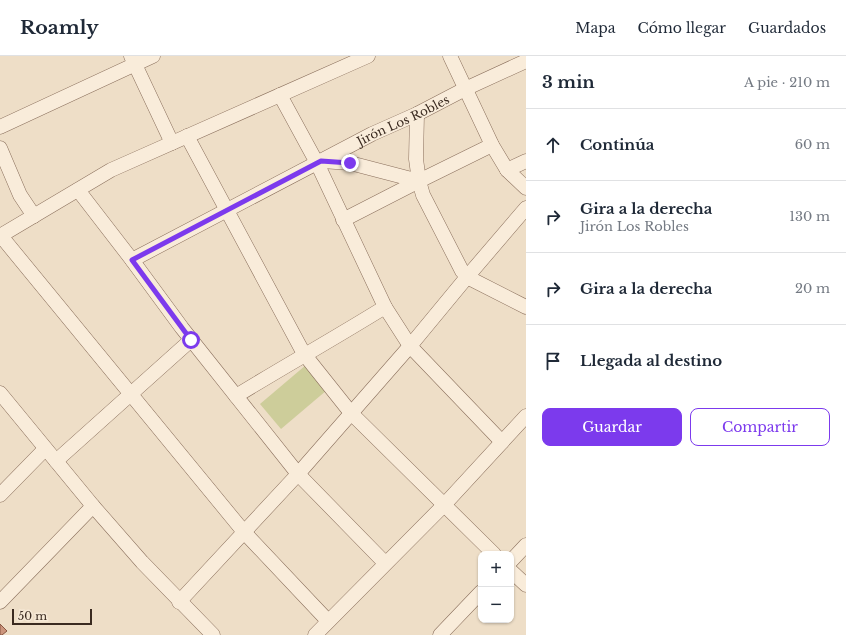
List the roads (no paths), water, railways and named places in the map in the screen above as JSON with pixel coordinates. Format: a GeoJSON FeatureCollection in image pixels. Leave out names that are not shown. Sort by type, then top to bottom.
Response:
{"type":"FeatureCollection","features":[{"type":"Feature","properties":{"kind":"street"},"geometry":{"type":"LineString","coordinates":[[0,127],[132,60],[153,56]]}},
{"type":"Feature","properties":{"kind":"street"},"geometry":{"type":"LineString","coordinates":[[328,621],[244,532],[132,394],[0,236],[111,170],[280,95],[345,61],[368,56]]}},
{"type":"Feature","properties":{"kind":"street"},"geometry":{"type":"LineString","coordinates":[[450,56],[492,145],[507,170],[526,188]]}},
{"type":"Feature","properties":{"kind":"street"},"geometry":{"type":"LineString","coordinates":[[132,60],[172,143]]}},
{"type":"Feature","properties":{"kind":"street","name":"Jirón Los Robles"},"geometry":{"type":"LineString","coordinates":[[132,260],[372,134],[417,114],[465,89],[526,62]]}},
{"type":"Feature","properties":{"kind":"street"},"geometry":{"type":"LineString","coordinates":[[280,95],[319,162],[343,220],[384,307],[410,346],[502,442]]}},
{"type":"Feature","properties":{"kind":"street"},"geometry":{"type":"LineString","coordinates":[[417,114],[416,160],[418,181],[423,195],[462,271],[466,277],[526,307]]}},
{"type":"Feature","properties":{"kind":"street"},"geometry":{"type":"LineString","coordinates":[[187,136],[304,354],[350,413],[491,551]]}},
{"type":"Feature","properties":{"kind":"street"},"geometry":{"type":"LineString","coordinates":[[343,220],[492,145]]}},
{"type":"Feature","properties":{"kind":"street"},"geometry":{"type":"LineString","coordinates":[[0,148],[20,195],[34,216]]}},
{"type":"Feature","properties":{"kind":"street"},"geometry":{"type":"LineString","coordinates":[[507,170],[526,161]]}},
{"type":"Feature","properties":{"kind":"street"},"geometry":{"type":"LineString","coordinates":[[319,162],[350,163],[418,181]]}},
{"type":"Feature","properties":{"kind":"street"},"geometry":{"type":"LineString","coordinates":[[78,190],[191,340],[298,474],[385,563]]}},
{"type":"Feature","properties":{"kind":"street"},"geometry":{"type":"LineString","coordinates":[[179,602],[298,474],[410,346],[466,277],[526,208]]}},
{"type":"Feature","properties":{"kind":"street"},"geometry":{"type":"LineString","coordinates":[[236,396],[304,354],[335,338],[384,307]]}},
{"type":"Feature","properties":{"kind":"street"},"geometry":{"type":"LineString","coordinates":[[56,461],[191,340]]}},
{"type":"Feature","properties":{"kind":"street"},"geometry":{"type":"LineString","coordinates":[[1,395],[93,506],[142,562],[179,602],[213,635]]}},
{"type":"Feature","properties":{"kind":"street"},"geometry":{"type":"LineString","coordinates":[[315,635],[444,505],[526,416]]}},
{"type":"Feature","properties":{"kind":"street"},"geometry":{"type":"LineString","coordinates":[[0,495],[46,448]]}},
{"type":"Feature","properties":{"kind":"street"},"geometry":{"type":"LineString","coordinates":[[0,602],[93,506]]}},
{"type":"Feature","properties":{"kind":"street"},"geometry":{"type":"LineString","coordinates":[[514,558],[526,545]]}},
{"type":"Feature","properties":{"kind":"street"},"geometry":{"type":"LineString","coordinates":[[514,574],[526,586]]}},
{"type":"Feature","properties":{"kind":"street"},"geometry":{"type":"LineString","coordinates":[[440,635],[478,595]]}}]}
